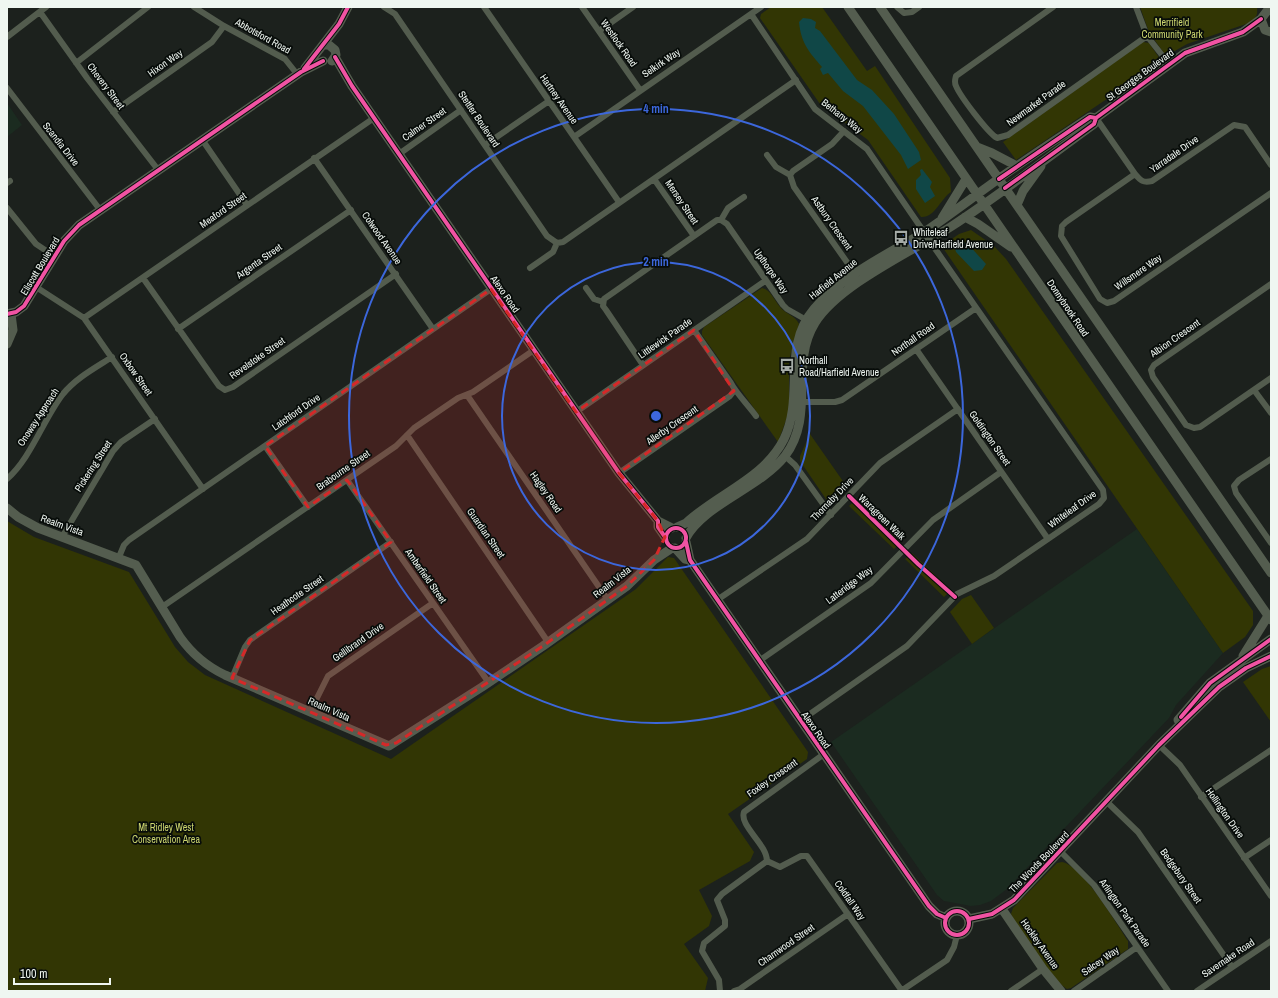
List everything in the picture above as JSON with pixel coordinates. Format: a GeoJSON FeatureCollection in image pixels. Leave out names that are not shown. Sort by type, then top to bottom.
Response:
{"type":"FeatureCollection","features":[{"type":"Feature","properties":{"kind":"street"},"geometry":{"type":"LineString","coordinates":[[7,37],[46,7]]}},
{"type":"Feature","properties":{"kind":"street"},"geometry":{"type":"LineString","coordinates":[[76,62],[148,7]]}},
{"type":"Feature","properties":{"kind":"street","name":"Abbotsford Road"},"geometry":{"type":"LineString","coordinates":[[194,7],[224,26],[285,59],[299,73]]}},
{"type":"Feature","properties":{"kind":"street","name":"Ellscott Boulevard"},"geometry":{"type":"LineString","coordinates":[[299,73],[321,48],[339,24],[348,7]]}},
{"type":"Feature","properties":{"kind":"street","name":"Stettler Boulevard"},"geometry":{"type":"LineString","coordinates":[[384,7],[395,14],[547,236],[557,243]]}},
{"type":"Feature","properties":{"kind":"street","name":"Hartney Avenue"},"geometry":{"type":"LineString","coordinates":[[484,7],[619,202]]}},
{"type":"Feature","properties":{"kind":"street","name":"Westlock Road"},"geometry":{"type":"LineString","coordinates":[[582,7],[640,90]]}},
{"type":"Feature","properties":{"kind":"street"},"geometry":{"type":"LineString","coordinates":[[599,31],[633,7]]}},
{"type":"Feature","properties":{"kind":"street","name":"Selkirk Way"},"geometry":{"type":"LineString","coordinates":[[574,137],[761,7]]}},
{"type":"Feature","properties":{"kind":"street","name":"Donnybrook Road"},"geometry":{"type":"LineString","coordinates":[[848,7],[1270,618]]}},
{"type":"Feature","properties":{"kind":"street","name":"Donnybrook Road"},"geometry":{"type":"LineString","coordinates":[[880,7],[1271,573]]}},
{"type":"Feature","properties":{"kind":"street"},"geometry":{"type":"LineString","coordinates":[[897,7],[904,13],[912,12],[919,7]]}},
{"type":"Feature","properties":{"kind":"street","name":"Newmarket Parade"},"geometry":{"type":"LineString","coordinates":[[1054,7],[956,76],[955,81],[958,90],[988,130],[997,138],[1008,135],[1148,36]]}},
{"type":"Feature","properties":{"kind":"street"},"geometry":{"type":"LineString","coordinates":[[1136,7],[1148,36],[1168,64]]}},
{"type":"Feature","properties":{"kind":"street","name":"St Georges Boulevard"},"geometry":{"type":"LineString","coordinates":[[1243,32],[1261,14],[1271,10]]}},
{"type":"Feature","properties":{"kind":"street","name":"Chevery Street"},"geometry":{"type":"LineString","coordinates":[[40,12],[113,112],[159,171]]}},
{"type":"Feature","properties":{"kind":"street","name":"Bethany Way"},"geometry":{"type":"LineString","coordinates":[[751,14],[815,109],[867,149],[924,232]]}},
{"type":"Feature","properties":{"kind":"street"},"geometry":{"type":"LineString","coordinates":[[1261,14],[1262,26],[1269,32]]}},
{"type":"Feature","properties":{"kind":"street","name":"Ellscott Boulevard"},"geometry":{"type":"LineString","coordinates":[[9,314],[24,306],[54,256],[74,229],[299,73],[331,57],[339,24]]}},
{"type":"Feature","properties":{"kind":"street","name":"Hixon Way"},"geometry":{"type":"LineString","coordinates":[[113,112],[212,42],[224,26]]}},
{"type":"Feature","properties":{"kind":"street","name":"St Georges Boulevard"},"geometry":{"type":"LineString","coordinates":[[983,204],[1094,124],[1096,118],[1168,64],[1194,48],[1243,32],[1269,32]]}},
{"type":"Feature","properties":{"kind":"street"},"geometry":{"type":"LineString","coordinates":[[329,45],[331,57],[318,56],[321,48],[329,45]]}},
{"type":"Feature","properties":{"kind":"street","name":"Alexo Road"},"geometry":{"type":"LineString","coordinates":[[331,57],[576,412],[619,473],[658,522],[658,527],[665,538]]}},
{"type":"Feature","properties":{"kind":"street"},"geometry":{"type":"LineString","coordinates":[[530,268],[553,252],[557,243],[563,242],[796,80]]}},
{"type":"Feature","properties":{"kind":"street","name":"Scandia Drive"},"geometry":{"type":"LineString","coordinates":[[7,88],[101,211]]}},
{"type":"Feature","properties":{"kind":"street"},"geometry":{"type":"LineString","coordinates":[[485,145],[548,101]]}},
{"type":"Feature","properties":{"kind":"street","name":"Calmer Street"},"geometry":{"type":"LineString","coordinates":[[399,154],[461,110]]}},
{"type":"Feature","properties":{"kind":"street","name":"St Georges Boulevard"},"geometry":{"type":"LineString","coordinates":[[978,195],[1016,166],[1090,117],[1096,118]]}},
{"type":"Feature","properties":{"kind":"street","name":"Meaford Street"},"geometry":{"type":"LineString","coordinates":[[84,318],[374,118]]}},
{"type":"Feature","properties":{"kind":"street"},"geometry":{"type":"LineString","coordinates":[[1096,118],[1135,174]]}},
{"type":"Feature","properties":{"kind":"street","name":"Yarradale Drive"},"geometry":{"type":"LineString","coordinates":[[1135,174],[1141,181],[1152,181],[1234,125],[1239,124],[1245,127],[1271,165]]}},
{"type":"Feature","properties":{"kind":"street"},"geometry":{"type":"LineString","coordinates":[[790,176],[793,171],[837,140],[844,131]]}},
{"type":"Feature","properties":{"kind":"street"},"geometry":{"type":"LineString","coordinates":[[203,140],[248,205]]}},
{"type":"Feature","properties":{"kind":"street"},"geometry":{"type":"LineString","coordinates":[[977,147],[992,152],[1016,166]]}},
{"type":"Feature","properties":{"kind":"street","name":"Astbury Crescent"},"geometry":{"type":"LineString","coordinates":[[768,155],[776,167],[790,176],[794,187],[858,278]]}},
{"type":"Feature","properties":{"kind":"street","name":"Colwood Avenue"},"geometry":{"type":"LineString","coordinates":[[314,158],[433,329]]}},
{"type":"Feature","properties":{"kind":"street"},"geometry":{"type":"LineString","coordinates":[[1017,205],[1024,191],[1045,160]]}},
{"type":"Feature","properties":{"kind":"street","name":"Willsmere Way"},"geometry":{"type":"LineString","coordinates":[[1135,174],[1063,224],[1060,231],[1061,236],[1100,299],[1107,303],[1114,301],[1271,193]]}},
{"type":"Feature","properties":{"kind":"street","name":"Mersey Street"},"geometry":{"type":"LineString","coordinates":[[654,179],[694,236]]}},
{"type":"Feature","properties":{"kind":"street"},"geometry":{"type":"LineString","coordinates":[[939,222],[966,179]]}},
{"type":"Feature","properties":{"kind":"street","name":"Harfield Avenue"},"geometry":{"type":"LineString","coordinates":[[686,540],[690,530],[701,519],[762,477],[785,456],[793,442],[799,425],[803,402],[803,354],[814,324],[830,304],[858,278],[978,195]]}},
{"type":"Feature","properties":{"kind":"street"},"geometry":{"type":"LineString","coordinates":[[603,302],[607,296],[714,222],[721,220],[728,208],[744,197]]}},
{"type":"Feature","properties":{"kind":"street","name":"Harfield Avenue"},"geometry":{"type":"LineString","coordinates":[[674,527],[686,522],[757,471],[773,456],[784,439],[790,425],[794,401],[796,347],[806,319],[826,296],[930,240],[983,204]]}},
{"type":"Feature","properties":{"kind":"street"},"geometry":{"type":"LineString","coordinates":[[7,208],[36,244],[54,256]]}},
{"type":"Feature","properties":{"kind":"street","name":"Argenta Street"},"geometry":{"type":"LineString","coordinates":[[178,329],[351,210]]}},
{"type":"Feature","properties":{"kind":"street"},"geometry":{"type":"LineString","coordinates":[[965,217],[978,224],[1017,252]]}},
{"type":"Feature","properties":{"kind":"street","name":"Upthorpe Way"},"geometry":{"type":"LineString","coordinates":[[721,220],[727,224],[765,280],[787,309],[814,324]]}},
{"type":"Feature","properties":{"kind":"street","name":"Whiteleaf Drive"},"geometry":{"type":"LineString","coordinates":[[800,720],[907,646],[960,592],[994,576],[1099,504],[1104,498],[1104,495],[930,240]]}},
{"type":"Feature","properties":{"kind":"street","name":"Revelstoke Street"},"geometry":{"type":"LineString","coordinates":[[143,278],[219,386],[222,389],[229,389],[396,274]]}},
{"type":"Feature","properties":{"kind":"street","name":"Littlewick Parade"},"geometry":{"type":"LineString","coordinates":[[576,412],[765,280]]}},
{"type":"Feature","properties":{"kind":"street","name":"Albion Crescent"},"geometry":{"type":"LineString","coordinates":[[1271,284],[1154,365],[1151,370],[1153,377],[1186,425],[1191,428],[1200,427],[1271,378]]}},
{"type":"Feature","properties":{"kind":"street","name":"Oxbow Street"},"geometry":{"type":"LineString","coordinates":[[36,287],[84,318],[203,489]]}},
{"type":"Feature","properties":{"kind":"street"},"geometry":{"type":"LineString","coordinates":[[586,288],[594,299],[603,302]]}},
{"type":"Feature","properties":{"kind":"street","name":"Latchford Drive"},"geometry":{"type":"LineString","coordinates":[[119,557],[126,542],[491,289]]}},
{"type":"Feature","properties":{"kind":"street"},"geometry":{"type":"LineString","coordinates":[[603,302],[606,310],[643,365]]}},
{"type":"Feature","properties":{"kind":"street","name":"Northall Road"},"geometry":{"type":"LineString","coordinates":[[794,401],[835,402],[842,400],[976,308]]}},
{"type":"Feature","properties":{"kind":"street"},"geometry":{"type":"LineString","coordinates":[[7,344],[13,330],[9,314]]}},
{"type":"Feature","properties":{"kind":"street"},"geometry":{"type":"LineString","coordinates":[[694,330],[731,383],[734,391],[742,396],[756,416]]}},
{"type":"Feature","properties":{"kind":"street","name":"Goldington Street"},"geometry":{"type":"LineString","coordinates":[[916,349],[1048,539]]}},
{"type":"Feature","properties":{"kind":"street","name":"Brabourne Street"},"geometry":{"type":"LineString","coordinates":[[162,607],[396,446],[414,428],[458,398],[467,395],[534,350]]}},
{"type":"Feature","properties":{"kind":"street","name":"Onoway Approach"},"geometry":{"type":"LineString","coordinates":[[7,480],[14,472],[66,390],[112,357]]}},
{"type":"Feature","properties":{"kind":"street"},"geometry":{"type":"LineString","coordinates":[[1254,390],[1271,413]]}},
{"type":"Feature","properties":{"kind":"street","name":"Allerby Crescent"},"geometry":{"type":"LineString","coordinates":[[619,473],[730,396],[734,391]]}},
{"type":"Feature","properties":{"kind":"street","name":"Hagley Road"},"geometry":{"type":"LineString","coordinates":[[467,395],[608,600]]}},
{"type":"Feature","properties":{"kind":"street","name":"Thornaby Drive"},"geometry":{"type":"LineString","coordinates":[[718,600],[807,539],[880,463],[958,409]]}},
{"type":"Feature","properties":{"kind":"street","name":"Pickering Street"},"geometry":{"type":"LineString","coordinates":[[62,537],[113,451],[121,442],[155,419]]}},
{"type":"Feature","properties":{"kind":"street","name":"Guardian Street"},"geometry":{"type":"LineString","coordinates":[[407,436],[548,642]]}},
{"type":"Feature","properties":{"kind":"street"},"geometry":{"type":"LineString","coordinates":[[265,446],[308,507]]}},
{"type":"Feature","properties":{"kind":"street"},"geometry":{"type":"LineString","coordinates":[[785,456],[795,465],[831,515]]}},
{"type":"Feature","properties":{"kind":"street"},"geometry":{"type":"LineString","coordinates":[[1271,459],[1239,480],[1234,486],[1236,492],[1271,543]]}},
{"type":"Feature","properties":{"kind":"street","name":"Latteridge Way"},"geometry":{"type":"LineString","coordinates":[[759,661],[871,583],[933,520],[1001,472]]}},
{"type":"Feature","properties":{"kind":"street","name":"Amberfield Street"},"geometry":{"type":"LineString","coordinates":[[347,480],[488,683]]}},
{"type":"Feature","properties":{"kind":"street","name":"Realm Vista"},"geometry":{"type":"LineString","coordinates":[[7,508],[27,523],[132,562],[140,569],[180,637],[191,651],[207,665],[232,678],[389,746],[488,683],[548,642],[634,581],[654,560],[673,548]]}},
{"type":"Feature","properties":{"kind":"street","name":"Alexo Road"},"geometry":{"type":"LineString","coordinates":[[658,522],[674,527]]}},
{"type":"Feature","properties":{"kind":"street"},"geometry":{"type":"LineString","coordinates":[[674,527],[683,530],[686,540],[681,547],[673,548],[665,538],[674,527]]}},
{"type":"Feature","properties":{"kind":"street","name":"Realm Vista"},"geometry":{"type":"LineString","coordinates":[[654,560],[665,538]]}},
{"type":"Feature","properties":{"kind":"street","name":"Alexo Road"},"geometry":{"type":"LineString","coordinates":[[686,540],[690,560],[759,661],[930,906],[937,914],[946,918]]}},
{"type":"Feature","properties":{"kind":"street","name":"Heathcote Street"},"geometry":{"type":"LineString","coordinates":[[232,678],[245,647],[250,640],[391,542]]}},
{"type":"Feature","properties":{"kind":"street","name":"Alexo Road"},"geometry":{"type":"LineString","coordinates":[[673,548],[685,559],[690,560]]}},
{"type":"Feature","properties":{"kind":"street","name":"Gellibrand Drive"},"geometry":{"type":"LineString","coordinates":[[310,712],[328,676],[433,603]]}},
{"type":"Feature","properties":{"kind":"street"},"geometry":{"type":"LineString","coordinates":[[1240,660],[1270,618]]}},
{"type":"Feature","properties":{"kind":"street","name":"The Woods Boulevard"},"geometry":{"type":"LineString","coordinates":[[1159,745],[1196,697],[1210,683],[1271,639]]}},
{"type":"Feature","properties":{"kind":"street","name":"The Woods Boulevard"},"geometry":{"type":"LineString","coordinates":[[969,919],[984,916],[1002,909],[1014,900],[1159,745],[1219,687],[1246,668],[1271,656]]}},
{"type":"Feature","properties":{"kind":"street","name":"Hollington Drive"},"geometry":{"type":"LineString","coordinates":[[1159,745],[1180,765],[1271,896]]}},
{"type":"Feature","properties":{"kind":"street"},"geometry":{"type":"LineString","coordinates":[[1201,797],[1271,750]]}},
{"type":"Feature","properties":{"kind":"street","name":"Foxley Crescent"},"geometry":{"type":"LineString","coordinates":[[767,861],[765,851],[744,821],[744,812],[824,754]]}},
{"type":"Feature","properties":{"kind":"street","name":"Bedgebury Street"},"geometry":{"type":"LineString","coordinates":[[1107,802],[1138,832],[1232,968]]}},
{"type":"Feature","properties":{"kind":"street"},"geometry":{"type":"LineString","coordinates":[[1244,858],[1271,840]]}},
{"type":"Feature","properties":{"kind":"street","name":"Arlington Park Parade"},"geometry":{"type":"LineString","coordinates":[[1060,851],[1094,885],[1168,991]]}},
{"type":"Feature","properties":{"kind":"street","name":"Coldfall Way"},"geometry":{"type":"LineString","coordinates":[[767,861],[780,867],[801,856],[806,856],[901,991]]}},
{"type":"Feature","properties":{"kind":"street"},"geometry":{"type":"LineString","coordinates":[[720,991],[719,980],[702,951],[704,943],[725,926],[725,920],[717,900],[722,894],[767,861]]}},
{"type":"Feature","properties":{"kind":"street","name":"Hockley Avenue"},"geometry":{"type":"LineString","coordinates":[[1002,909],[1043,969],[1061,991]]}},
{"type":"Feature","properties":{"kind":"street"},"geometry":{"type":"LineString","coordinates":[[957,910],[966,914],[969,919],[968,928],[961,934],[957,935],[949,931],[945,923],[946,918],[949,914],[957,910]]}},
{"type":"Feature","properties":{"kind":"street","name":"Charnwood Street"},"geometry":{"type":"LineString","coordinates":[[734,991],[740,989],[848,914]]}},
{"type":"Feature","properties":{"kind":"street"},"geometry":{"type":"LineString","coordinates":[[901,991],[947,960],[954,947],[957,935]]}},
{"type":"Feature","properties":{"kind":"street","name":"Savernake Road"},"geometry":{"type":"LineString","coordinates":[[1197,991],[1271,940]]}},
{"type":"Feature","properties":{"kind":"street","name":"Salcey Way"},"geometry":{"type":"LineString","coordinates":[[1074,991],[1137,947]]}},
{"type":"Feature","properties":{"kind":"street"},"geometry":{"type":"LineString","coordinates":[[1011,991],[1043,969]]}},
{"type":"Feature","properties":{"kind":"highlighted area"},"geometry":{"type":"Polygon","coordinates":[[[491,289],[576,412],[694,330],[734,391],[619,473],[658,521],[665,537],[654,560],[627,586],[543,646],[396,743],[386,745],[232,678],[250,640],[391,542],[347,480],[308,507],[265,446],[491,289]]]}},
{"type":"Feature","properties":{"kind":"shaded area"},"geometry":{"type":"Polygon","coordinates":[[[7,103],[22,125],[7,137],[7,103]]]}},
{"type":"Feature","properties":{"kind":"shaded area"},"geometry":{"type":"Polygon","coordinates":[[[1137,529],[1223,653],[1176,705],[1169,718],[1007,889],[991,901],[980,905],[971,906],[944,901],[937,895],[831,742],[1137,529]]]}},
{"type":"Feature","properties":{"kind":"green space"},"geometry":{"type":"Polygon","coordinates":[[[771,7],[822,7],[867,71],[875,66],[950,178],[951,192],[934,211],[921,217],[868,140],[820,104],[760,18],[761,14],[771,7]]]}},
{"type":"Feature","properties":{"kind":"green space","name":"Merrifield Community Park"},"geometry":{"type":"Polygon","coordinates":[[[1140,7],[1257,7],[1257,15],[1249,23],[1187,44],[1166,56],[1149,32],[1140,7]]]}},
{"type":"Feature","properties":{"kind":"green space"},"geometry":{"type":"Polygon","coordinates":[[[1143,42],[1149,43],[1160,59],[1159,64],[1016,160],[1003,142],[1143,42]]]}},
{"type":"Feature","properties":{"kind":"green space"},"geometry":{"type":"Polygon","coordinates":[[[971,230],[994,246],[1006,259],[1253,611],[1253,625],[1245,637],[1223,653],[943,248],[943,245],[959,234],[971,230]]]}},
{"type":"Feature","properties":{"kind":"green space"},"geometry":{"type":"Polygon","coordinates":[[[762,288],[768,291],[782,309],[799,324],[789,360],[789,412],[778,442],[702,335],[704,327],[762,288]]]}},
{"type":"Feature","properties":{"kind":"green space"},"geometry":{"type":"Polygon","coordinates":[[[810,434],[847,487],[832,502],[828,502],[800,461],[800,456],[810,434]]]}},
{"type":"Feature","properties":{"kind":"green space"},"geometry":{"type":"Polygon","coordinates":[[[856,499],[901,542],[894,549],[849,506],[856,499]]]}},
{"type":"Feature","properties":{"kind":"green space","name":"Mt Ridley West Conservation Area"},"geometry":{"type":"Polygon","coordinates":[[[7,521],[34,537],[129,572],[175,647],[188,662],[205,675],[391,759],[636,589],[668,557],[674,558],[808,752],[807,759],[728,814],[754,852],[750,861],[699,890],[712,916],[709,926],[684,944],[708,978],[705,991],[7,991],[7,521]]]}},
{"type":"Feature","properties":{"kind":"green space"},"geometry":{"type":"Polygon","coordinates":[[[912,553],[951,590],[944,597],[905,559],[912,553]]]}},
{"type":"Feature","properties":{"kind":"green space"},"geometry":{"type":"Polygon","coordinates":[[[971,595],[994,628],[972,644],[950,612],[962,599],[971,595]]]}},
{"type":"Feature","properties":{"kind":"green space"},"geometry":{"type":"Polygon","coordinates":[[[1271,666],[1271,722],[1243,682],[1262,669],[1271,666]]]}},
{"type":"Feature","properties":{"kind":"green space"},"geometry":{"type":"Polygon","coordinates":[[[1062,862],[1070,866],[1089,884],[1128,941],[1128,949],[1071,988],[1067,989],[1061,985],[1036,954],[1011,914],[1013,908],[1057,863],[1062,862]]]}},
{"type":"Feature","properties":{"kind":"water"},"geometry":{"type":"Polygon","coordinates":[[[803,18],[811,19],[816,22],[815,28],[820,31],[857,80],[872,90],[894,114],[919,152],[921,160],[908,169],[901,155],[863,106],[843,91],[828,73],[823,75],[820,69],[822,67],[804,42],[799,22],[803,18]]]}},
{"type":"Feature","properties":{"kind":"water"},"geometry":{"type":"Polygon","coordinates":[[[922,169],[932,182],[930,187],[935,196],[925,203],[916,189],[916,180],[921,175],[920,170],[922,169]]]}},
{"type":"Feature","properties":{"kind":"water"},"geometry":{"type":"Polygon","coordinates":[[[959,242],[967,243],[986,264],[982,270],[974,271],[956,252],[954,245],[959,242]]]}},
{"type":"Feature","properties":{"kind":"cycle path"},"geometry":{"type":"LineString","coordinates":[[304,69],[339,24],[348,7]]}},
{"type":"Feature","properties":{"kind":"cycle path"},"geometry":{"type":"LineString","coordinates":[[999,179],[1090,117],[1096,118],[1185,53],[1243,32],[1261,19]]}},
{"type":"Feature","properties":{"kind":"cycle path"},"geometry":{"type":"LineString","coordinates":[[335,57],[352,86],[619,473],[658,521],[658,527],[665,537]]}},
{"type":"Feature","properties":{"kind":"cycle path"},"geometry":{"type":"LineString","coordinates":[[7,314],[16,312],[24,306],[64,241],[79,225],[301,72],[323,61]]}},
{"type":"Feature","properties":{"kind":"cycle path"},"geometry":{"type":"LineString","coordinates":[[1005,188],[1094,124],[1096,118]]}},
{"type":"Feature","properties":{"kind":"cycle path","name":"Waragreen Walk"},"geometry":{"type":"LineString","coordinates":[[849,496],[918,564],[955,597]]}},
{"type":"Feature","properties":{"kind":"cycle path"},"geometry":{"type":"LineString","coordinates":[[672,528],[680,528],[686,534],[686,538],[686,542],[680,548],[672,548],[666,542],[666,534],[672,528]]}},
{"type":"Feature","properties":{"kind":"cycle path"},"geometry":{"type":"LineString","coordinates":[[686,542],[690,560],[929,906],[937,914],[946,918]]}},
{"type":"Feature","properties":{"kind":"cycle path"},"geometry":{"type":"LineString","coordinates":[[1181,717],[1210,683],[1271,639]]}},
{"type":"Feature","properties":{"kind":"cycle path"},"geometry":{"type":"LineString","coordinates":[[969,919],[992,914],[1014,900],[1159,745],[1219,687],[1246,668],[1271,656]]}},
{"type":"Feature","properties":{"kind":"cycle path"},"geometry":{"type":"LineString","coordinates":[[957,911],[962,912],[968,918],[969,923],[968,928],[962,934],[957,935],[952,934],[946,928],[945,923],[946,918],[952,912],[957,911]]}},
{"type":"Feature","properties":{"kind":"place","name":"Whiteleaf Drive/Harfield Avenue"},"geometry":{"type":"Point","coordinates":[901,238]}},
{"type":"Feature","properties":{"kind":"place","name":"Northall Road/Harfield Avenue"},"geometry":{"type":"Point","coordinates":[787,366]}}]}
